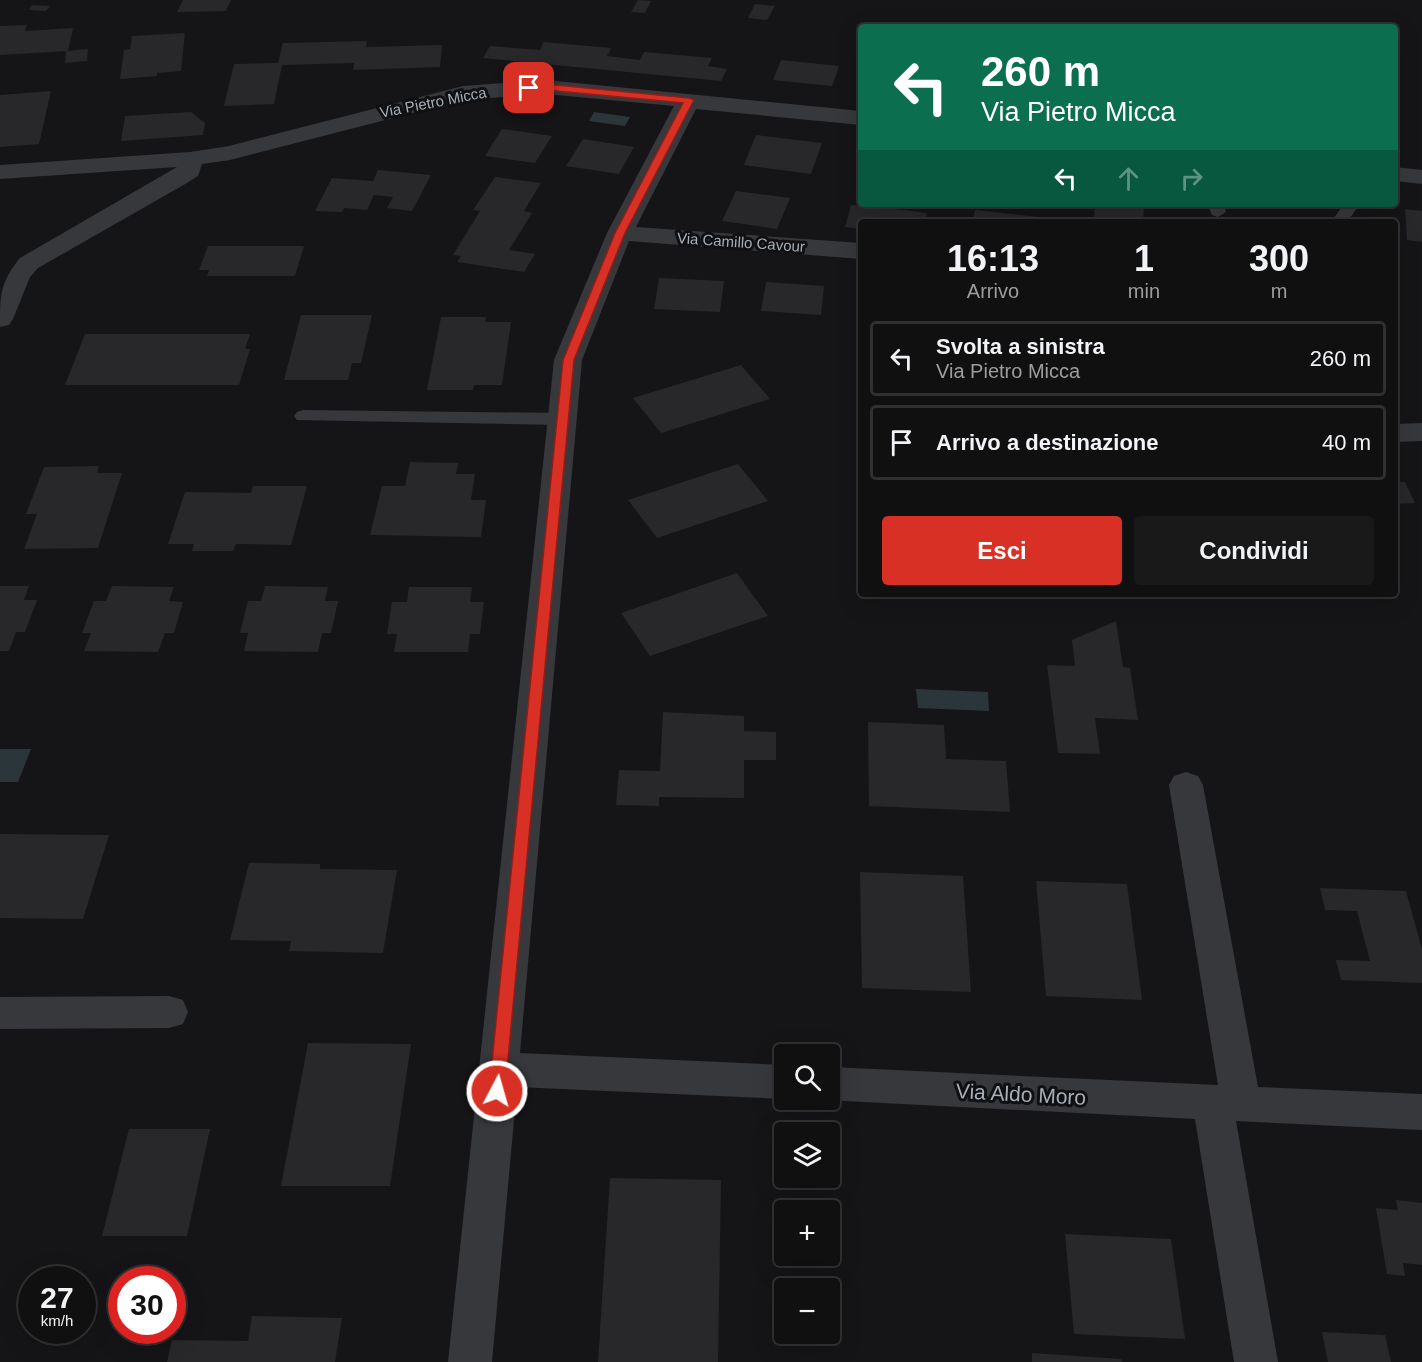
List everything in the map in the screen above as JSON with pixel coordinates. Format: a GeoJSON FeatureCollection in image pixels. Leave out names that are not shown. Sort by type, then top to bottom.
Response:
{"type":"FeatureCollection","features":[{"type":"Feature","properties":{"kind":"street","name":"Via Pietro Micca"},"geometry":{"type":"LineString","coordinates":[[0,172],[190,159],[230,153],[463,93],[546,87],[858,118]]}},
{"type":"Feature","properties":{"kind":"street"},"geometry":{"type":"LineString","coordinates":[[470,1362],[568,360],[620,233],[689,100]]}},
{"type":"Feature","properties":{"kind":"street"},"geometry":{"type":"LineString","coordinates":[[0,319],[18,275],[29,263],[189,171],[190,159]]}},
{"type":"Feature","properties":{"kind":"street"},"geometry":{"type":"LineString","coordinates":[[1398,174],[1422,177]]}},
{"type":"Feature","properties":{"kind":"street","name":"Via Camillo Cavour"},"geometry":{"type":"LineString","coordinates":[[620,233],[858,251]]}},
{"type":"Feature","properties":{"kind":"street"},"geometry":{"type":"LineString","coordinates":[[1398,433],[1422,432]]}},
{"type":"Feature","properties":{"kind":"street"},"geometry":{"type":"LineString","coordinates":[[1186,785],[1227,1104],[1256,1362]]}},
{"type":"Feature","properties":{"kind":"street"},"geometry":{"type":"LineString","coordinates":[[0,1013],[169,1012]]}},
{"type":"Feature","properties":{"kind":"street"},"geometry":{"type":"LineString","coordinates":[[499,1069],[774,1082]]}},
{"type":"Feature","properties":{"kind":"street","name":"Via Aldo Moro"},"geometry":{"type":"LineString","coordinates":[[840,1085],[1422,1112]]}},
{"type":"Feature","properties":{"kind":"lane"},"geometry":{"type":"LineString","coordinates":[[303,417],[563,419]]}},
{"type":"Feature","properties":{"kind":"shaded area"},"geometry":{"type":"Polygon","coordinates":[[[594,112],[630,117],[625,126],[589,121],[594,112]]]}},
{"type":"Feature","properties":{"kind":"shaded area"},"geometry":{"type":"Polygon","coordinates":[[[916,689],[988,692],[989,711],[918,708],[916,689]]]}},
{"type":"Feature","properties":{"kind":"shaded area"},"geometry":{"type":"Polygon","coordinates":[[[0,749],[31,749],[18,782],[0,782],[0,749]]]}},
{"type":"Feature","properties":{"kind":"building"},"geometry":{"type":"Polygon","coordinates":[[[183,0],[231,0],[226,11],[177,12],[183,0]]]}},
{"type":"Feature","properties":{"kind":"building"},"geometry":{"type":"Polygon","coordinates":[[[638,0],[651,1],[645,13],[631,12],[638,0]]]}},
{"type":"Feature","properties":{"kind":"building"},"geometry":{"type":"Polygon","coordinates":[[[755,4],[775,6],[767,20],[748,18],[755,4]]]}},
{"type":"Feature","properties":{"kind":"building"},"geometry":{"type":"Polygon","coordinates":[[[32,5],[50,6],[46,11],[29,10],[32,5]]]}},
{"type":"Feature","properties":{"kind":"building"},"geometry":{"type":"Polygon","coordinates":[[[27,25],[25,31],[73,28],[68,51],[0,55],[0,26],[27,25]]]}},
{"type":"Feature","properties":{"kind":"building"},"geometry":{"type":"Polygon","coordinates":[[[185,33],[181,71],[157,73],[157,76],[120,79],[124,50],[130,49],[132,36],[185,33]]]}},
{"type":"Feature","properties":{"kind":"building"},"geometry":{"type":"Polygon","coordinates":[[[367,41],[366,47],[442,45],[440,67],[353,70],[354,63],[282,65],[274,104],[224,106],[234,64],[278,63],[283,43],[367,41]]]}},
{"type":"Feature","properties":{"kind":"building"},"geometry":{"type":"Polygon","coordinates":[[[544,42],[611,48],[607,56],[640,60],[644,52],[712,58],[708,66],[727,69],[721,81],[483,58],[490,46],[540,50],[544,42]]]}},
{"type":"Feature","properties":{"kind":"building"},"geometry":{"type":"Polygon","coordinates":[[[88,49],[87,61],[65,63],[66,51],[88,49]]]}},
{"type":"Feature","properties":{"kind":"building"},"geometry":{"type":"Polygon","coordinates":[[[781,60],[839,66],[832,86],[773,80],[781,60]]]}},
{"type":"Feature","properties":{"kind":"building"},"geometry":{"type":"Polygon","coordinates":[[[51,91],[39,144],[0,147],[0,95],[51,91]]]}},
{"type":"Feature","properties":{"kind":"building"},"geometry":{"type":"Polygon","coordinates":[[[191,112],[205,123],[203,135],[121,141],[125,116],[191,112]]]}},
{"type":"Feature","properties":{"kind":"building"},"geometry":{"type":"Polygon","coordinates":[[[502,129],[552,136],[535,163],[485,156],[502,129]]]}},
{"type":"Feature","properties":{"kind":"building"},"geometry":{"type":"Polygon","coordinates":[[[756,135],[822,143],[811,174],[744,165],[756,135]]]}},
{"type":"Feature","properties":{"kind":"building"},"geometry":{"type":"Polygon","coordinates":[[[583,139],[634,147],[619,174],[566,166],[583,139]]]}},
{"type":"Feature","properties":{"kind":"building"},"geometry":{"type":"Polygon","coordinates":[[[378,170],[431,175],[412,211],[387,208],[393,197],[374,195],[367,210],[344,208],[342,212],[315,211],[332,178],[373,181],[378,170]]]}},
{"type":"Feature","properties":{"kind":"building"},"geometry":{"type":"Polygon","coordinates":[[[495,177],[541,183],[524,211],[532,213],[509,250],[535,254],[524,272],[457,262],[461,256],[453,255],[480,211],[473,210],[495,177]]]}},
{"type":"Feature","properties":{"kind":"building"},"geometry":{"type":"Polygon","coordinates":[[[736,191],[790,198],[777,229],[722,221],[736,191]]]}},
{"type":"Feature","properties":{"kind":"building"},"geometry":{"type":"Polygon","coordinates":[[[851,205],[927,213],[926,219],[858,219],[858,229],[845,227],[851,205]]]}},
{"type":"Feature","properties":{"kind":"building"},"geometry":{"type":"Polygon","coordinates":[[[1095,207],[1144,207],[1143,219],[1094,219],[1095,207]]]}},
{"type":"Feature","properties":{"kind":"building"},"geometry":{"type":"Polygon","coordinates":[[[1405,209],[1422,211],[1422,242],[1407,240],[1405,209]]]}},
{"type":"Feature","properties":{"kind":"building"},"geometry":{"type":"Polygon","coordinates":[[[975,210],[1047,218],[1047,219],[974,219],[975,210]]]}},
{"type":"Feature","properties":{"kind":"building"},"geometry":{"type":"Polygon","coordinates":[[[208,246],[304,246],[295,276],[207,276],[209,270],[199,270],[208,246]]]}},
{"type":"Feature","properties":{"kind":"building"},"geometry":{"type":"Polygon","coordinates":[[[659,278],[724,281],[720,312],[654,309],[659,278]]]}},
{"type":"Feature","properties":{"kind":"building"},"geometry":{"type":"Polygon","coordinates":[[[766,282],[824,286],[821,315],[761,311],[766,282]]]}},
{"type":"Feature","properties":{"kind":"building"},"geometry":{"type":"Polygon","coordinates":[[[301,315],[372,315],[361,363],[352,363],[348,380],[284,380],[301,315]]]}},
{"type":"Feature","properties":{"kind":"building"},"geometry":{"type":"Polygon","coordinates":[[[441,317],[486,317],[485,322],[511,322],[502,385],[474,385],[473,390],[427,390],[441,317]]]}},
{"type":"Feature","properties":{"kind":"building"},"geometry":{"type":"Polygon","coordinates":[[[85,334],[250,334],[245,349],[250,349],[239,385],[65,385],[85,334]]]}},
{"type":"Feature","properties":{"kind":"building"},"geometry":{"type":"Polygon","coordinates":[[[741,365],[770,399],[661,433],[633,398],[741,365]]]}},
{"type":"Feature","properties":{"kind":"building"},"geometry":{"type":"Polygon","coordinates":[[[410,462],[458,463],[456,474],[475,474],[471,500],[486,500],[481,537],[370,535],[382,486],[405,486],[410,462]]]}},
{"type":"Feature","properties":{"kind":"building"},"geometry":{"type":"Polygon","coordinates":[[[738,464],[768,501],[657,538],[628,500],[738,464]]]}},
{"type":"Feature","properties":{"kind":"building"},"geometry":{"type":"Polygon","coordinates":[[[99,466],[97,473],[122,473],[98,548],[24,549],[37,514],[26,514],[44,467],[99,466]]]}},
{"type":"Feature","properties":{"kind":"building"},"geometry":{"type":"Polygon","coordinates":[[[1398,482],[1405,482],[1415,503],[1398,504],[1398,482]]]}},
{"type":"Feature","properties":{"kind":"building"},"geometry":{"type":"Polygon","coordinates":[[[253,486],[307,486],[291,545],[236,544],[233,551],[192,551],[194,544],[168,544],[185,492],[251,493],[253,486]]]}},
{"type":"Feature","properties":{"kind":"building"},"geometry":{"type":"Polygon","coordinates":[[[737,573],[768,616],[650,656],[621,613],[737,573]]]}},
{"type":"Feature","properties":{"kind":"building"},"geometry":{"type":"Polygon","coordinates":[[[0,586],[29,586],[24,600],[37,600],[25,632],[16,632],[9,651],[0,651],[0,586]]]}},
{"type":"Feature","properties":{"kind":"building"},"geometry":{"type":"Polygon","coordinates":[[[112,586],[174,587],[169,601],[183,602],[174,633],[165,633],[158,652],[84,651],[91,633],[82,633],[94,601],[106,601],[112,586]]]}},
{"type":"Feature","properties":{"kind":"building"},"geometry":{"type":"Polygon","coordinates":[[[265,586],[328,587],[325,601],[338,601],[331,633],[322,633],[318,652],[244,651],[248,633],[240,633],[248,601],[261,601],[265,586]]]}},
{"type":"Feature","properties":{"kind":"building"},"geometry":{"type":"Polygon","coordinates":[[[409,587],[472,587],[470,602],[484,602],[480,634],[470,634],[468,652],[394,652],[397,634],[387,634],[392,602],[407,602],[409,587]]]}},
{"type":"Feature","properties":{"kind":"building"},"geometry":{"type":"Polygon","coordinates":[[[1116,621],[1123,667],[1130,668],[1138,720],[1095,718],[1100,754],[1058,753],[1047,665],[1075,666],[1072,640],[1116,621]]]}},
{"type":"Feature","properties":{"kind":"building"},"geometry":{"type":"Polygon","coordinates":[[[663,712],[744,716],[744,731],[776,732],[776,760],[744,760],[744,798],[659,797],[659,806],[616,805],[619,770],[660,771],[663,712]]]}},
{"type":"Feature","properties":{"kind":"building"},"geometry":{"type":"Polygon","coordinates":[[[868,722],[944,725],[946,759],[1006,761],[1010,812],[869,806],[868,722]]]}},
{"type":"Feature","properties":{"kind":"building"},"geometry":{"type":"Polygon","coordinates":[[[0,834],[109,835],[83,919],[0,918],[0,834]]]}},
{"type":"Feature","properties":{"kind":"building"},"geometry":{"type":"Polygon","coordinates":[[[249,863],[320,864],[320,869],[397,870],[383,953],[289,951],[291,941],[230,940],[249,863]]]}},
{"type":"Feature","properties":{"kind":"building"},"geometry":{"type":"Polygon","coordinates":[[[860,872],[963,876],[971,992],[862,988],[860,872]]]}},
{"type":"Feature","properties":{"kind":"building"},"geometry":{"type":"Polygon","coordinates":[[[1036,881],[1127,884],[1142,1000],[1046,996],[1036,881]]]}},
{"type":"Feature","properties":{"kind":"building"},"geometry":{"type":"Polygon","coordinates":[[[1320,888],[1406,891],[1422,949],[1422,983],[1341,980],[1336,960],[1370,961],[1357,911],[1325,910],[1320,888]]]}},
{"type":"Feature","properties":{"kind":"building"},"geometry":{"type":"Polygon","coordinates":[[[308,1043],[411,1044],[390,1186],[281,1186],[308,1043]]]}},
{"type":"Feature","properties":{"kind":"building"},"geometry":{"type":"Polygon","coordinates":[[[129,1129],[210,1129],[187,1236],[102,1236],[129,1129]]]}},
{"type":"Feature","properties":{"kind":"building"},"geometry":{"type":"Polygon","coordinates":[[[610,1178],[721,1180],[718,1362],[598,1362],[610,1178]]]}},
{"type":"Feature","properties":{"kind":"building"},"geometry":{"type":"Polygon","coordinates":[[[1396,1200],[1422,1203],[1422,1265],[1403,1263],[1405,1276],[1387,1274],[1376,1208],[1398,1210],[1396,1200]]]}},
{"type":"Feature","properties":{"kind":"building"},"geometry":{"type":"Polygon","coordinates":[[[1065,1234],[1171,1239],[1185,1339],[1074,1334],[1065,1234]]]}},
{"type":"Feature","properties":{"kind":"building"},"geometry":{"type":"Polygon","coordinates":[[[252,1316],[342,1318],[335,1362],[167,1362],[171,1344],[186,1344],[186,1340],[248,1341],[252,1316]]]}},
{"type":"Feature","properties":{"kind":"building"},"geometry":{"type":"Polygon","coordinates":[[[1322,1332],[1385,1335],[1391,1362],[1328,1362],[1322,1332]]]}},
{"type":"Feature","properties":{"kind":"building"},"geometry":{"type":"Polygon","coordinates":[[[1032,1353],[1121,1359],[1122,1362],[1032,1362],[1032,1353]]]}},
{"type":"Feature","properties":{"kind":"route"},"geometry":{"type":"LineString","coordinates":[[497,1091],[568,360],[620,233],[689,100],[546,87],[529,88]]}}]}
